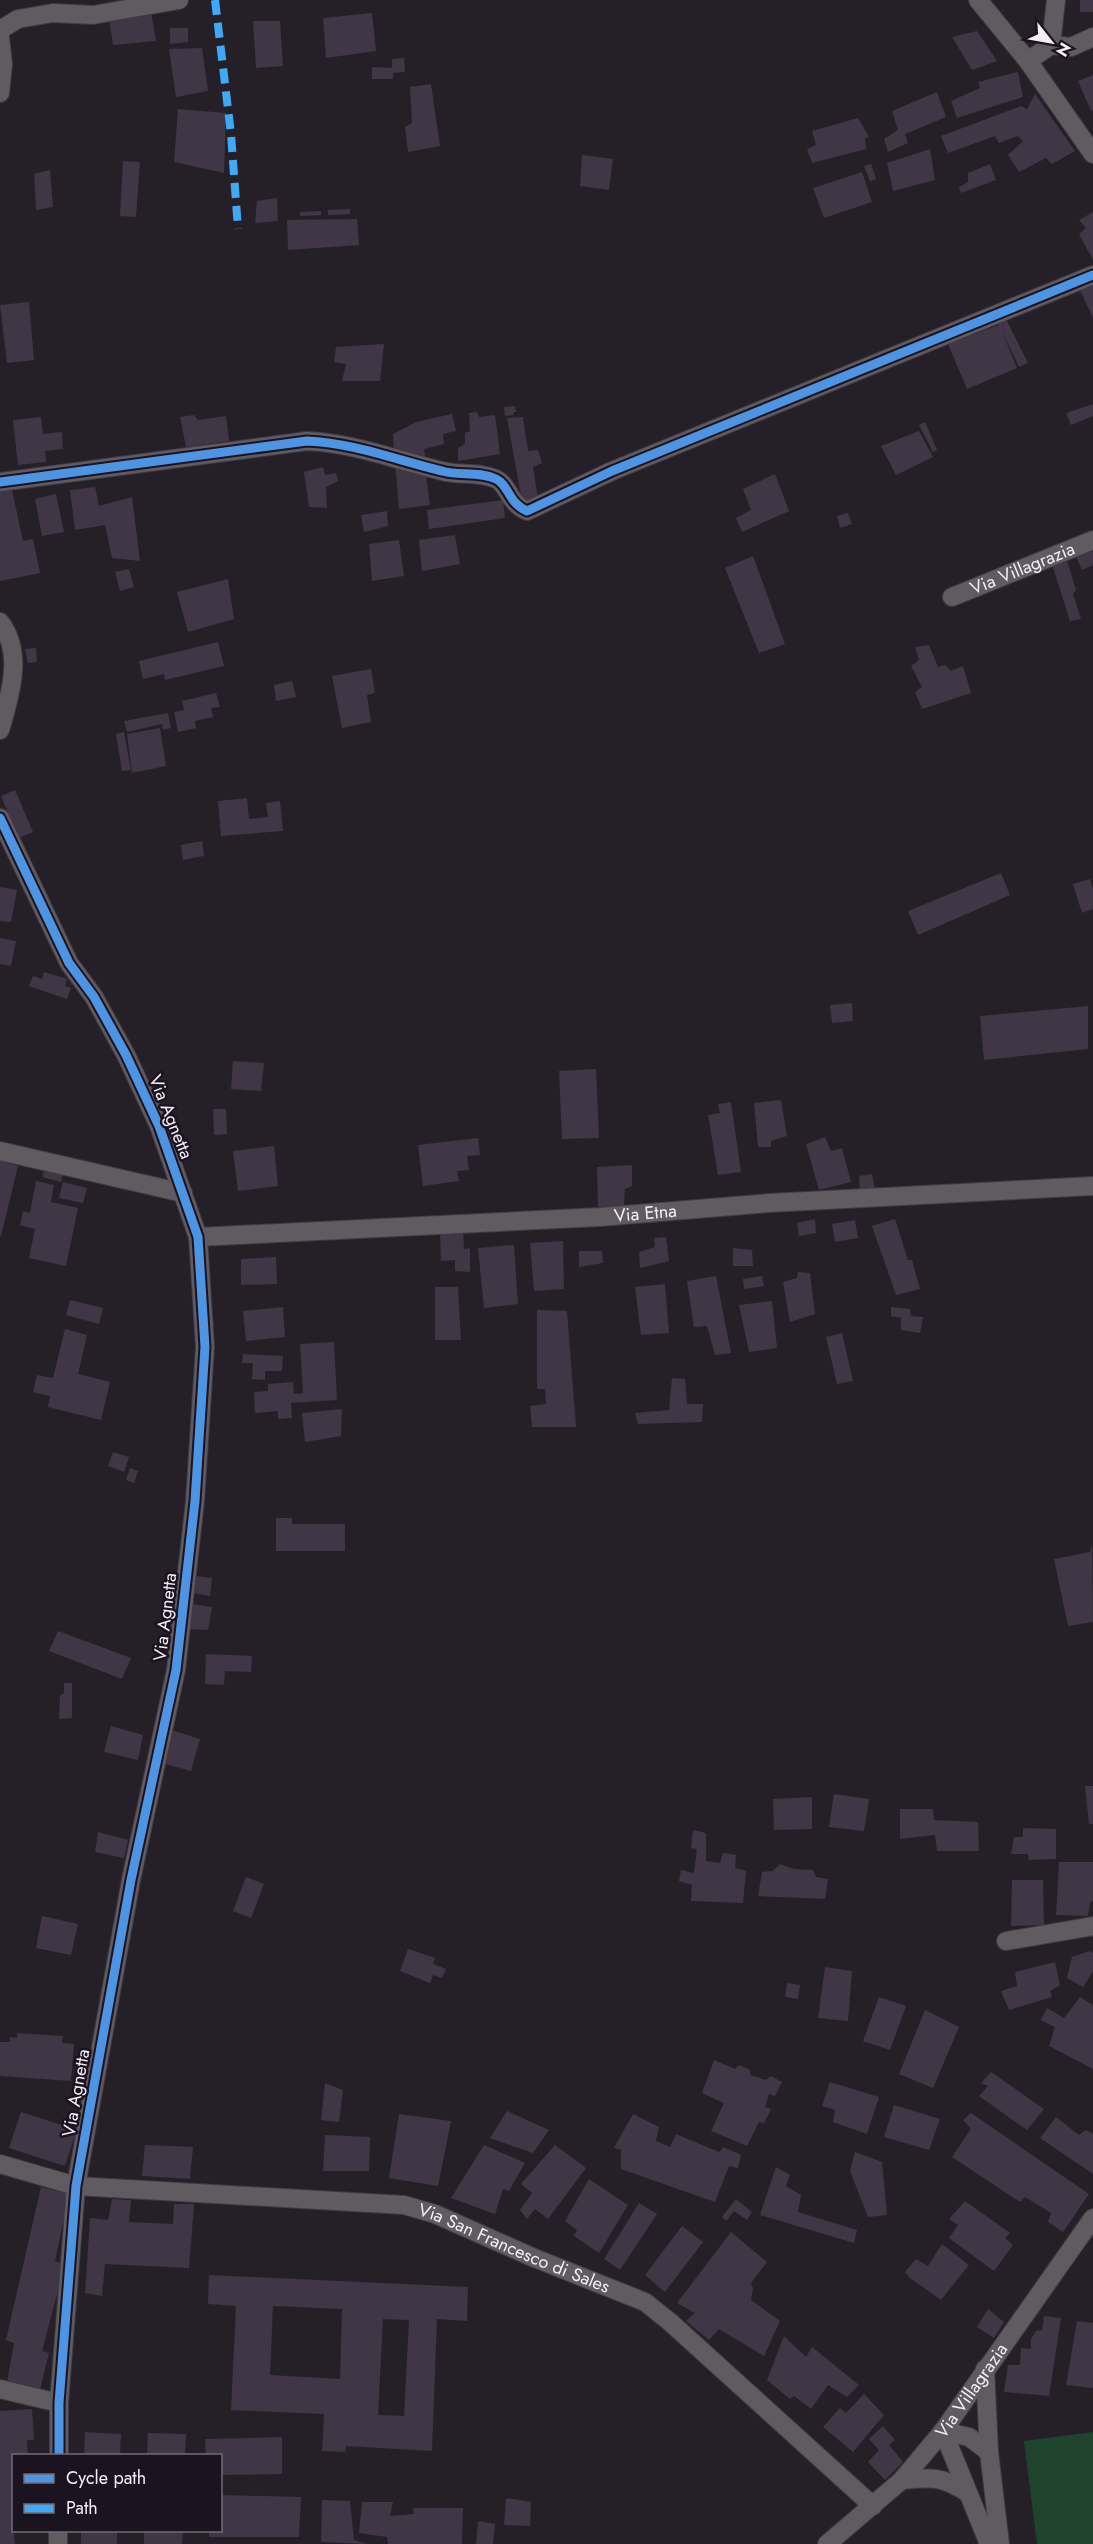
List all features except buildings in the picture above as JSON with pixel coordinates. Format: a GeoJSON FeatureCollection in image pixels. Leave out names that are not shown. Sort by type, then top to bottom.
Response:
{"type":"FeatureCollection","features":[{"type":"Feature","properties":{"kind":"street"},"geometry":{"type":"LineString","coordinates":[[0,30],[18,19],[53,14],[93,15],[179,0]]}},
{"type":"Feature","properties":{"kind":"street"},"geometry":{"type":"LineString","coordinates":[[978,0],[1028,61],[1093,153]]}},
{"type":"Feature","properties":{"kind":"street"},"geometry":{"type":"LineString","coordinates":[[1051,45],[1056,0]]}},
{"type":"Feature","properties":{"kind":"street"},"geometry":{"type":"LineString","coordinates":[[0,37],[3,64],[0,93]]}},
{"type":"Feature","properties":{"kind":"street"},"geometry":{"type":"LineString","coordinates":[[1028,61],[1051,45],[1071,47],[1093,37]]}},
{"type":"Feature","properties":{"kind":"street"},"geometry":{"type":"LineString","coordinates":[[0,482],[307,441],[330,442],[355,446],[444,472],[499,480],[516,507],[527,511],[612,471],[1093,275]]}},
{"type":"Feature","properties":{"kind":"street","name":"Via Villagrazia"},"geometry":{"type":"LineString","coordinates":[[952,597],[1093,540]]}},
{"type":"Feature","properties":{"kind":"street"},"geometry":{"type":"LineString","coordinates":[[0,622],[14,651],[10,697],[0,730]]}},
{"type":"Feature","properties":{"kind":"street","name":"Via Agnetta"},"geometry":{"type":"LineString","coordinates":[[0,818],[69,963],[94,997],[126,1055],[159,1126],[198,1237],[205,1347],[195,1501],[176,1670],[131,1880],[76,2186],[59,2403],[59,2454]]}},
{"type":"Feature","properties":{"kind":"street"},"geometry":{"type":"LineString","coordinates":[[0,1151],[183,1193]]}},
{"type":"Feature","properties":{"kind":"street","name":"Via Etna"},"geometry":{"type":"LineString","coordinates":[[198,1237],[600,1216],[769,1203],[1093,1186]]}},
{"type":"Feature","properties":{"kind":"street"},"geometry":{"type":"LineString","coordinates":[[1006,1941],[1093,1926]]}},
{"type":"Feature","properties":{"kind":"street","name":"Via San Francesco di Sales"},"geometry":{"type":"LineString","coordinates":[[0,2164],[76,2186],[404,2205],[435,2214],[532,2257],[645,2302],[873,2506]]}},
{"type":"Feature","properties":{"kind":"street","name":"Via Villagrazia"},"geometry":{"type":"LineString","coordinates":[[827,2544],[902,2480],[943,2431],[1093,2218]]}},
{"type":"Feature","properties":{"kind":"street"},"geometry":{"type":"LineString","coordinates":[[985,2369],[989,2452],[1000,2544]]}},
{"type":"Feature","properties":{"kind":"street"},"geometry":{"type":"LineString","coordinates":[[0,2389],[59,2403]]}},
{"type":"Feature","properties":{"kind":"street"},"geometry":{"type":"LineString","coordinates":[[943,2431],[969,2437],[989,2452]]}},
{"type":"Feature","properties":{"kind":"street"},"geometry":{"type":"LineString","coordinates":[[943,2431],[989,2544]]}},
{"type":"Feature","properties":{"kind":"street"},"geometry":{"type":"LineString","coordinates":[[902,2480],[932,2477],[952,2483],[968,2493]]}},
{"type":"Feature","properties":{"kind":"green space"},"geometry":{"type":"Polygon","coordinates":[[[1093,2432],[1093,2544],[1037,2544],[1024,2441],[1093,2432]]]}},
{"type":"Feature","properties":{"kind":"marked path"},"geometry":{"type":"LineString","coordinates":[[215,0],[231,134],[238,229]]}},
{"type":"Feature","properties":{"kind":"cycle path"},"geometry":{"type":"LineString","coordinates":[[0,482],[307,441],[358,448],[449,472],[476,474],[496,479],[504,485],[512,499],[527,511],[612,471],[1093,275]]}},
{"type":"Feature","properties":{"kind":"cycle path"},"geometry":{"type":"LineString","coordinates":[[0,818],[69,963],[94,997],[126,1055],[159,1126],[198,1237],[205,1347],[195,1501],[176,1670],[131,1880],[76,2186],[59,2403],[59,2454]]}}]}
